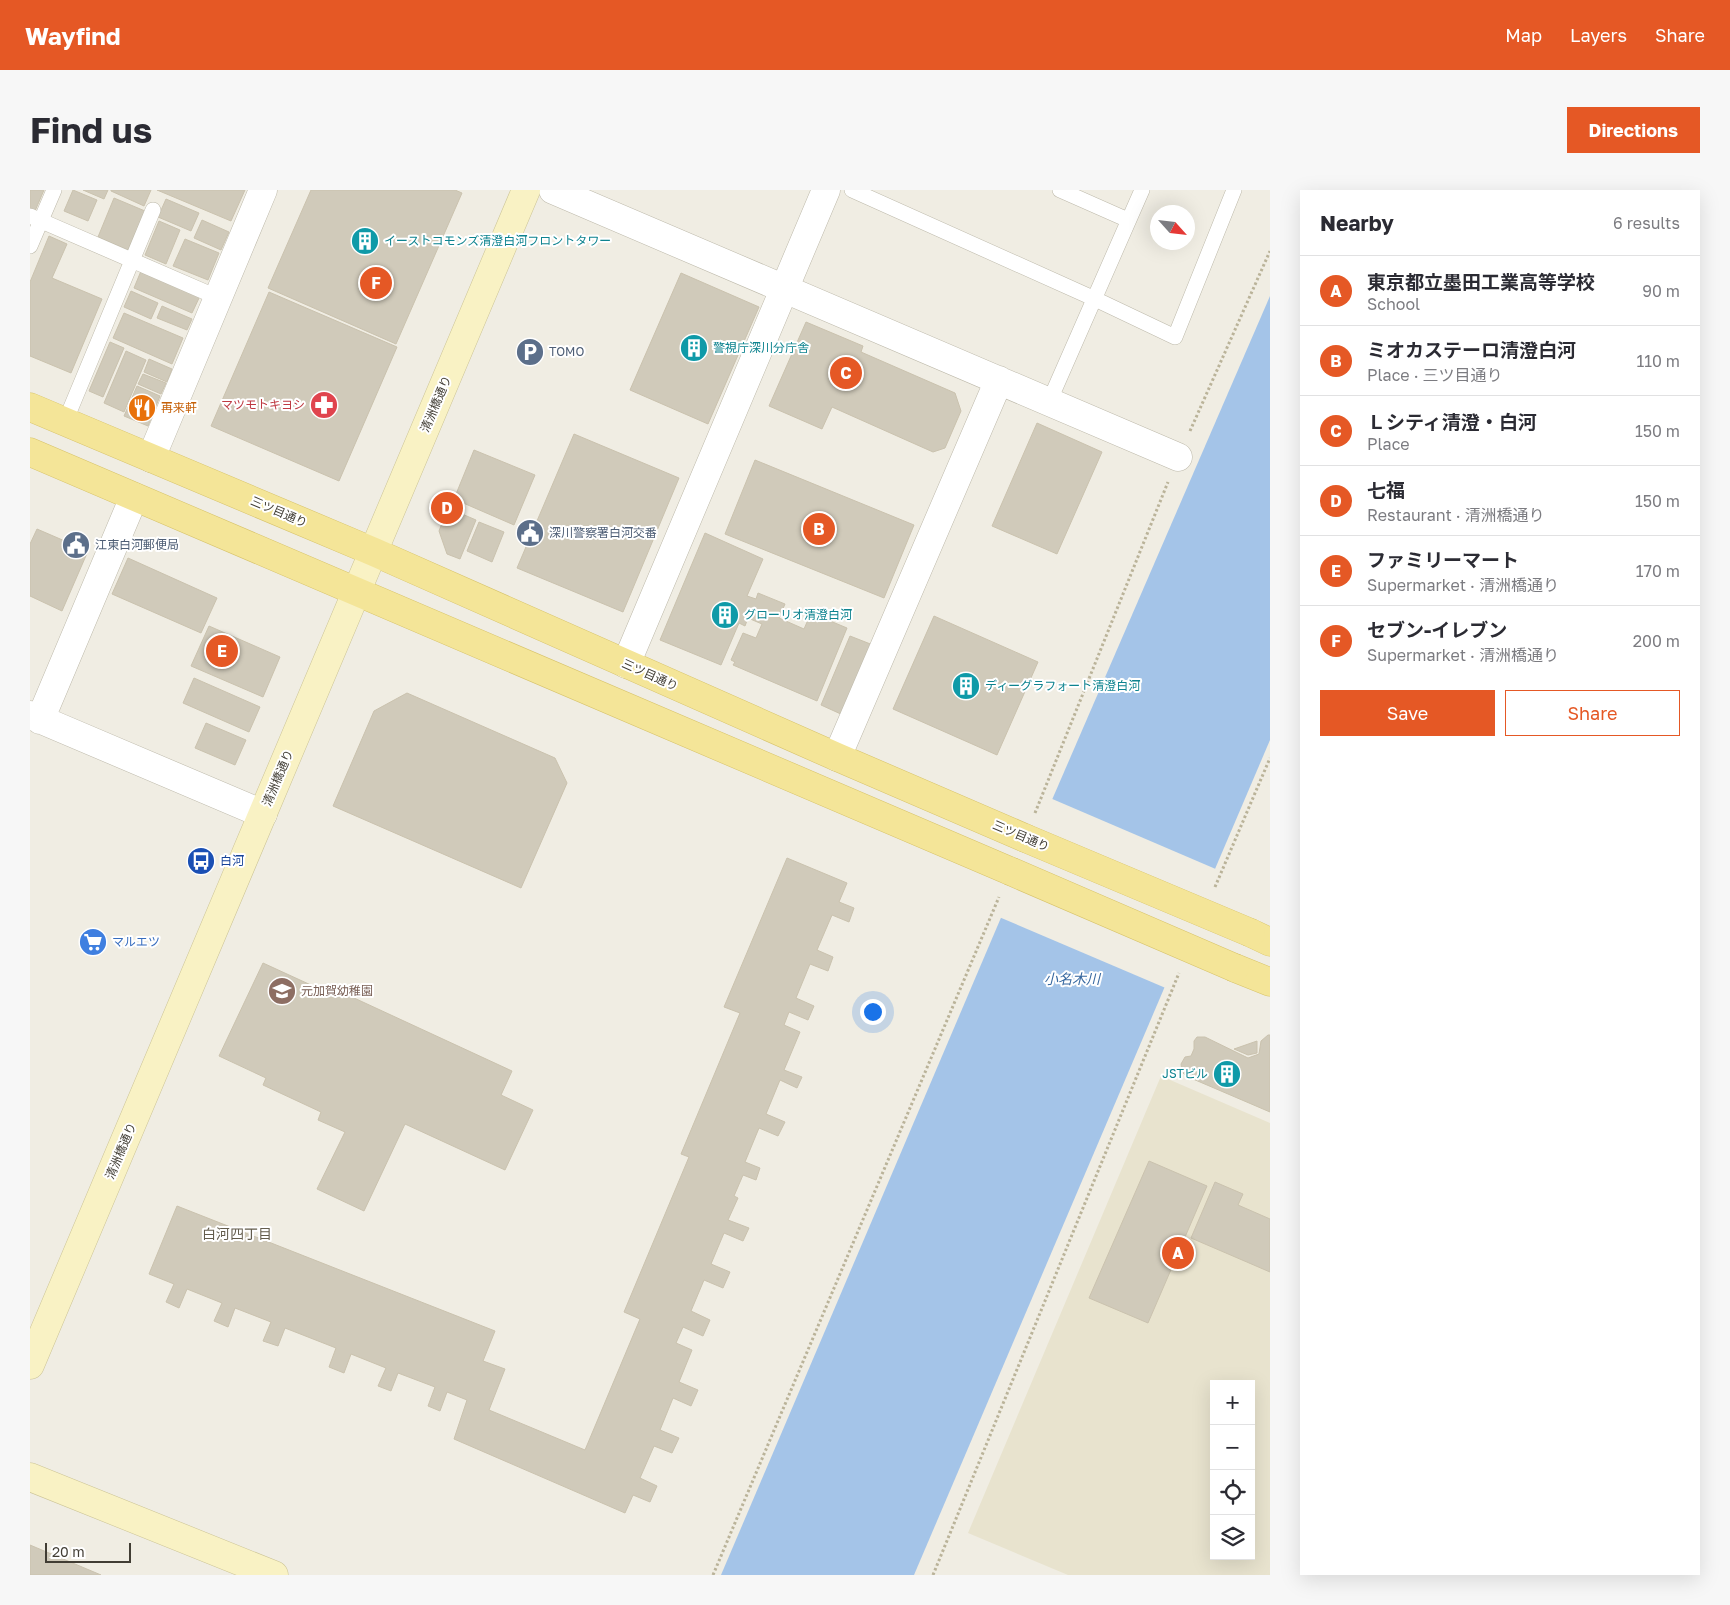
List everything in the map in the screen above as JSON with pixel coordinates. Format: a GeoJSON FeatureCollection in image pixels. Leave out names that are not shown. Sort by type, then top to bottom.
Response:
{"type":"FeatureCollection","features":[{"type":"Feature","properties":{"kind":"main road","name":"清洲橋通り"},"geometry":{"type":"LineString","coordinates":[[30,1365],[526,190]]}},
{"type":"Feature","properties":{"kind":"main road","name":"三ツ目通り"},"geometry":{"type":"LineString","coordinates":[[30,407],[374,552],[837,758],[1260,937]]}},
{"type":"Feature","properties":{"kind":"main road"},"geometry":{"type":"LineString","coordinates":[[30,452],[1270,982]]}},
{"type":"Feature","properties":{"kind":"main road"},"geometry":{"type":"LineString","coordinates":[[30,1477],[274,1575]]}},
{"type":"Feature","properties":{"kind":"street"},"geometry":{"type":"LineString","coordinates":[[151,458],[263,190]]}},
{"type":"Feature","properties":{"kind":"street"},"geometry":{"type":"LineString","coordinates":[[553,190],[1178,457]]}},
{"type":"Feature","properties":{"kind":"street"},"geometry":{"type":"LineString","coordinates":[[626,664],[826,190]]}},
{"type":"Feature","properties":{"kind":"street"},"geometry":{"type":"LineString","coordinates":[[837,758],[999,380]]}},
{"type":"Feature","properties":{"kind":"street"},"geometry":{"type":"LineString","coordinates":[[134,497],[35,718],[263,814]]}},
{"type":"Feature","properties":{"kind":"lane"},"geometry":{"type":"LineString","coordinates":[[30,246],[36,218],[54,190]]}},
{"type":"Feature","properties":{"kind":"lane"},"geometry":{"type":"LineString","coordinates":[[852,190],[1175,337],[1234,190]]}},
{"type":"Feature","properties":{"kind":"lane"},"geometry":{"type":"LineString","coordinates":[[1060,190],[1128,220]]}},
{"type":"Feature","properties":{"kind":"lane"},"geometry":{"type":"LineString","coordinates":[[1050,402],[1142,190]]}},
{"type":"Feature","properties":{"kind":"lane"},"geometry":{"type":"LineString","coordinates":[[65,422],[153,210]]}},
{"type":"Feature","properties":{"kind":"lane"},"geometry":{"type":"LineString","coordinates":[[36,218],[219,298]]}},
{"type":"Feature","properties":{"kind":"path"},"geometry":{"type":"LineString","coordinates":[[1025,838],[1178,457],[1270,251]]}},
{"type":"Feature","properties":{"kind":"path"},"geometry":{"type":"LineString","coordinates":[[1212,894],[1270,758]]}},
{"type":"Feature","properties":{"kind":"path"},"geometry":{"type":"LineString","coordinates":[[713,1575],[1010,871]]}},
{"type":"Feature","properties":{"kind":"path"},"geometry":{"type":"LineString","coordinates":[[932,1575],[1181,967]]}},
{"type":"Feature","properties":{"kind":"shaded area"},"geometry":{"type":"Polygon","coordinates":[[[1161,1076],[1270,1123],[1270,1575],[1068,1575],[968,1533],[1161,1076]]]}},
{"type":"Feature","properties":{"kind":"water","name":"小名木川"},"geometry":{"type":"Polygon","coordinates":[[[1270,296],[1270,740],[914,1575],[721,1575],[1000,920],[1270,296]]]}},
{"type":"Feature","properties":{"kind":"pier"},"geometry":{"type":"Polygon","coordinates":[[[1050,798],[1218,870],[1168,989],[999,917],[1050,798]]]}},
{"type":"Feature","properties":{"kind":"building"},"geometry":{"type":"Polygon","coordinates":[[[30,190],[44,190],[35,211],[30,209],[30,190]]]}},
{"type":"Feature","properties":{"kind":"building"},"geometry":{"type":"Polygon","coordinates":[[[73,190],[97,200],[88,221],[64,211],[73,190]]]}},
{"type":"Feature","properties":{"kind":"building"},"geometry":{"type":"Polygon","coordinates":[[[83,190],[108,190],[104,199],[83,190]]]}},
{"type":"Feature","properties":{"kind":"building"},"geometry":{"type":"Polygon","coordinates":[[[111,190],[151,190],[144,206],[111,190]]]}},
{"type":"Feature","properties":{"kind":"building"},"geometry":{"type":"Polygon","coordinates":[[[157,190],[245,190],[231,221],[157,190]]]}},
{"type":"Feature","properties":{"kind":"building","name":"イーストコモンズ清澄白河フロントタワー"},"geometry":{"type":"Polygon","coordinates":[[[311,190],[455,190],[462,193],[396,344],[268,288],[311,190]]]}},
{"type":"Feature","properties":{"kind":"building"},"geometry":{"type":"Polygon","coordinates":[[[114,198],[145,211],[128,250],[98,237],[114,198]]]}},
{"type":"Feature","properties":{"kind":"building"},"geometry":{"type":"Polygon","coordinates":[[[166,199],[199,213],[191,231],[158,217],[166,199]]]}},
{"type":"Feature","properties":{"kind":"building"},"geometry":{"type":"Polygon","coordinates":[[[202,220],[229,232],[221,250],[194,238],[202,220]]]}},
{"type":"Feature","properties":{"kind":"building"},"geometry":{"type":"Polygon","coordinates":[[[159,221],[180,230],[166,264],[145,255],[159,221]]]}},
{"type":"Feature","properties":{"kind":"building"},"geometry":{"type":"Polygon","coordinates":[[[49,236],[67,244],[52,278],[102,299],[71,373],[30,356],[30,282],[49,236]]]}},
{"type":"Feature","properties":{"kind":"building"},"geometry":{"type":"Polygon","coordinates":[[[185,239],[219,253],[208,280],[173,266],[185,239]]]}},
{"type":"Feature","properties":{"kind":"building"},"geometry":{"type":"Polygon","coordinates":[[[141,271],[200,296],[192,313],[134,288],[141,271]]]}},
{"type":"Feature","properties":{"kind":"building","name":"警視庁深川分庁舎"},"geometry":{"type":"Polygon","coordinates":[[[681,273],[759,307],[708,424],[630,390],[681,273]]]}},
{"type":"Feature","properties":{"kind":"building"},"geometry":{"type":"Polygon","coordinates":[[[131,291],[158,303],[151,319],[124,307],[131,291]]]}},
{"type":"Feature","properties":{"kind":"building"},"geometry":{"type":"Polygon","coordinates":[[[269,292],[397,347],[339,481],[211,426],[269,292]]]}},
{"type":"Feature","properties":{"kind":"building"},"geometry":{"type":"Polygon","coordinates":[[[162,306],[192,319],[187,330],[157,318],[162,306]]]}},
{"type":"Feature","properties":{"kind":"building"},"geometry":{"type":"Polygon","coordinates":[[[124,313],[183,338],[172,364],[113,338],[124,313]]]}},
{"type":"Feature","properties":{"kind":"building"},"geometry":{"type":"Polygon","coordinates":[[[806,322],[863,346],[861,352],[955,393],[961,411],[945,448],[933,452],[832,407],[822,429],[769,406],[806,322]]]}},
{"type":"Feature","properties":{"kind":"building"},"geometry":{"type":"Polygon","coordinates":[[[110,342],[124,348],[103,397],[89,391],[110,342]]]}},
{"type":"Feature","properties":{"kind":"building"},"geometry":{"type":"Polygon","coordinates":[[[126,351],[146,360],[124,412],[104,403],[126,351]]]}},
{"type":"Feature","properties":{"kind":"building"},"geometry":{"type":"Polygon","coordinates":[[[149,359],[172,369],[167,382],[144,372],[149,359]]]}},
{"type":"Feature","properties":{"kind":"building"},"geometry":{"type":"Polygon","coordinates":[[[143,374],[166,383],[161,394],[138,384],[143,374]]]}},
{"type":"Feature","properties":{"kind":"building"},"geometry":{"type":"Polygon","coordinates":[[[137,386],[160,396],[148,426],[124,416],[137,386]]]}},
{"type":"Feature","properties":{"kind":"building"},"geometry":{"type":"Polygon","coordinates":[[[1037,423],[1102,452],[1057,554],[992,526],[1037,423]]]}},
{"type":"Feature","properties":{"kind":"building"},"geometry":{"type":"Polygon","coordinates":[[[574,434],[679,478],[623,612],[517,568],[574,434]]]}},
{"type":"Feature","properties":{"kind":"building"},"geometry":{"type":"Polygon","coordinates":[[[474,450],[535,475],[514,525],[454,499],[474,450]]]}},
{"type":"Feature","properties":{"kind":"building"},"geometry":{"type":"Polygon","coordinates":[[[755,460],[914,525],[884,598],[725,534],[755,460]]]}},
{"type":"Feature","properties":{"kind":"building"},"geometry":{"type":"Polygon","coordinates":[[[448,508],[476,520],[460,559],[447,554],[439,531],[448,508]]]}},
{"type":"Feature","properties":{"kind":"building"},"geometry":{"type":"Polygon","coordinates":[[[479,522],[504,532],[492,562],[467,551],[479,522]]]}},
{"type":"Feature","properties":{"kind":"building"},"geometry":{"type":"Polygon","coordinates":[[[37,529],[88,551],[62,611],[30,596],[30,544],[37,529]]]}},
{"type":"Feature","properties":{"kind":"building","name":"グローリオ清澄白河"},"geometry":{"type":"Polygon","coordinates":[[[705,533],[763,559],[747,596],[756,599],[758,593],[785,604],[779,618],[804,629],[811,613],[847,628],[817,701],[733,665],[735,662],[731,660],[743,633],[756,638],[762,624],[748,618],[745,626],[739,623],[721,665],[660,640],[705,533]]]}},
{"type":"Feature","properties":{"kind":"building"},"geometry":{"type":"Polygon","coordinates":[[[128,558],[217,598],[201,633],[112,594],[128,558]]]}},
{"type":"Feature","properties":{"kind":"building","name":"ディーグラフォート清澄白河"},"geometry":{"type":"Polygon","coordinates":[[[934,616],[1038,662],[997,755],[893,709],[934,616]]]}},
{"type":"Feature","properties":{"kind":"building"},"geometry":{"type":"Polygon","coordinates":[[[209,626],[280,657],[263,697],[191,666],[209,626]]]}},
{"type":"Feature","properties":{"kind":"building"},"geometry":{"type":"Polygon","coordinates":[[[850,636],[873,645],[843,715],[821,705],[850,636]]]}},
{"type":"Feature","properties":{"kind":"building"},"geometry":{"type":"Polygon","coordinates":[[[194,678],[260,707],[249,732],[183,703],[194,678]]]}},
{"type":"Feature","properties":{"kind":"building"},"geometry":{"type":"Polygon","coordinates":[[[407,693],[555,758],[567,783],[521,888],[333,806],[374,711],[407,693]]]}},
{"type":"Feature","properties":{"kind":"building"},"geometry":{"type":"Polygon","coordinates":[[[206,723],[246,740],[235,765],[195,748],[206,723]]]}},
{"type":"Feature","properties":{"kind":"building"},"geometry":{"type":"Polygon","coordinates":[[[787,858],[847,883],[839,902],[854,908],[849,922],[832,915],[817,950],[833,957],[828,971],[810,964],[796,998],[814,1006],[808,1020],[789,1012],[784,1025],[800,1032],[784,1070],[802,1077],[797,1088],[780,1080],[766,1114],[785,1122],[778,1136],[759,1128],[745,1162],[760,1168],[756,1180],[743,1175],[734,1196],[738,1198],[728,1220],[749,1228],[743,1241],[724,1233],[711,1264],[730,1272],[723,1288],[704,1280],[691,1311],[710,1320],[703,1336],[683,1327],[676,1343],[692,1350],[679,1382],[698,1390],[691,1406],[673,1398],[660,1430],[679,1438],[672,1453],[654,1446],[640,1478],[657,1486],[650,1502],[633,1495],[625,1513],[454,1439],[467,1400],[447,1392],[440,1411],[428,1406],[435,1387],[398,1373],[391,1391],[378,1386],[386,1368],[351,1354],[344,1373],[329,1367],[336,1348],[285,1328],[278,1346],[263,1341],[271,1322],[235,1308],[228,1327],[214,1321],[222,1303],[187,1289],[179,1308],[166,1302],[174,1284],[149,1274],[177,1206],[495,1331],[483,1361],[505,1369],[489,1410],[585,1450],[640,1319],[624,1312],[689,1157],[681,1154],[740,1013],[724,1007],[787,858]]]}},
{"type":"Feature","properties":{"kind":"building"},"geometry":{"type":"Polygon","coordinates":[[[263,963],[337,997],[339,991],[512,1071],[501,1095],[533,1110],[505,1170],[405,1124],[364,1211],[317,1189],[345,1132],[318,1120],[321,1112],[263,1085],[266,1078],[219,1056],[263,963]]]}},
{"type":"Feature","properties":{"kind":"building","name":"JSTビル"},"geometry":{"type":"Polygon","coordinates":[[[1270,1035],[1270,1112],[1186,1076],[1182,1072],[1181,1064],[1185,1057],[1191,1056],[1194,1049],[1194,1041],[1197,1037],[1205,1037],[1248,1058],[1259,1054],[1261,1041],[1270,1035]]]}},
{"type":"Feature","properties":{"kind":"building"},"geometry":{"type":"Polygon","coordinates":[[[1257,1041],[1257,1053],[1248,1055],[1234,1049],[1257,1041]]]}},
{"type":"Feature","properties":{"kind":"building"},"geometry":{"type":"Polygon","coordinates":[[[1149,1161],[1207,1186],[1148,1323],[1089,1298],[1149,1161]]]}},
{"type":"Feature","properties":{"kind":"building"},"geometry":{"type":"Polygon","coordinates":[[[1215,1182],[1243,1194],[1238,1205],[1270,1219],[1270,1272],[1191,1238],[1215,1182]]]}},
{"type":"Feature","properties":{"kind":"building"},"geometry":{"type":"Polygon","coordinates":[[[30,1545],[101,1575],[30,1575],[30,1545]]]}},
{"type":"Feature","properties":{"kind":"place","name":"イーストコモンズ清澄白河フロントタワー"},"geometry":{"type":"Point","coordinates":[365,241]}},
{"type":"Feature","properties":{"kind":"place","name":"セブン-イレブン"},"geometry":{"type":"Point","coordinates":[376,283]}},
{"type":"Feature","properties":{"kind":"place","name":"警視庁深川分庁舎"},"geometry":{"type":"Point","coordinates":[694,348]}},
{"type":"Feature","properties":{"kind":"place","name":"TOMO"},"geometry":{"type":"Point","coordinates":[530,352]}},
{"type":"Feature","properties":{"kind":"place","name":"Ｌシティ清澄・白河"},"geometry":{"type":"Point","coordinates":[846,373]}},
{"type":"Feature","properties":{"kind":"place","name":"マツモトキヨシ"},"geometry":{"type":"Point","coordinates":[324,405]}},
{"type":"Feature","properties":{"kind":"place","name":"再来軒"},"geometry":{"type":"Point","coordinates":[142,408]}},
{"type":"Feature","properties":{"kind":"place","name":"七福"},"geometry":{"type":"Point","coordinates":[447,508]}},
{"type":"Feature","properties":{"kind":"place","name":"ミオカステーロ清澄白河"},"geometry":{"type":"Point","coordinates":[819,529]}},
{"type":"Feature","properties":{"kind":"place","name":"深川警察署白河交番"},"geometry":{"type":"Point","coordinates":[530,533]}},
{"type":"Feature","properties":{"kind":"place","name":"江東白河郵便局"},"geometry":{"type":"Point","coordinates":[76,545]}},
{"type":"Feature","properties":{"kind":"place","name":"グローリオ清澄白河"},"geometry":{"type":"Point","coordinates":[725,615]}},
{"type":"Feature","properties":{"kind":"place","name":"ファミリーマート"},"geometry":{"type":"Point","coordinates":[222,651]}},
{"type":"Feature","properties":{"kind":"place","name":"ディーグラフォート清澄白河"},"geometry":{"type":"Point","coordinates":[966,686]}},
{"type":"Feature","properties":{"kind":"place","name":"白河"},"geometry":{"type":"Point","coordinates":[201,861]}},
{"type":"Feature","properties":{"kind":"place","name":"マルエツ"},"geometry":{"type":"Point","coordinates":[93,942]}},
{"type":"Feature","properties":{"kind":"place","name":"元加賀幼稚園"},"geometry":{"type":"Point","coordinates":[282,991]}},
{"type":"Feature","properties":{"kind":"place","name":"JSTビル"},"geometry":{"type":"Point","coordinates":[1227,1074]}},
{"type":"Feature","properties":{"kind":"place","name":"東京都立墨田工業高等学校"},"geometry":{"type":"Point","coordinates":[1178,1253]}},
{"type":"Feature","properties":{"kind":"district","name":"白河四丁目"},"geometry":{"type":"Point","coordinates":[237,1234]}}]}
